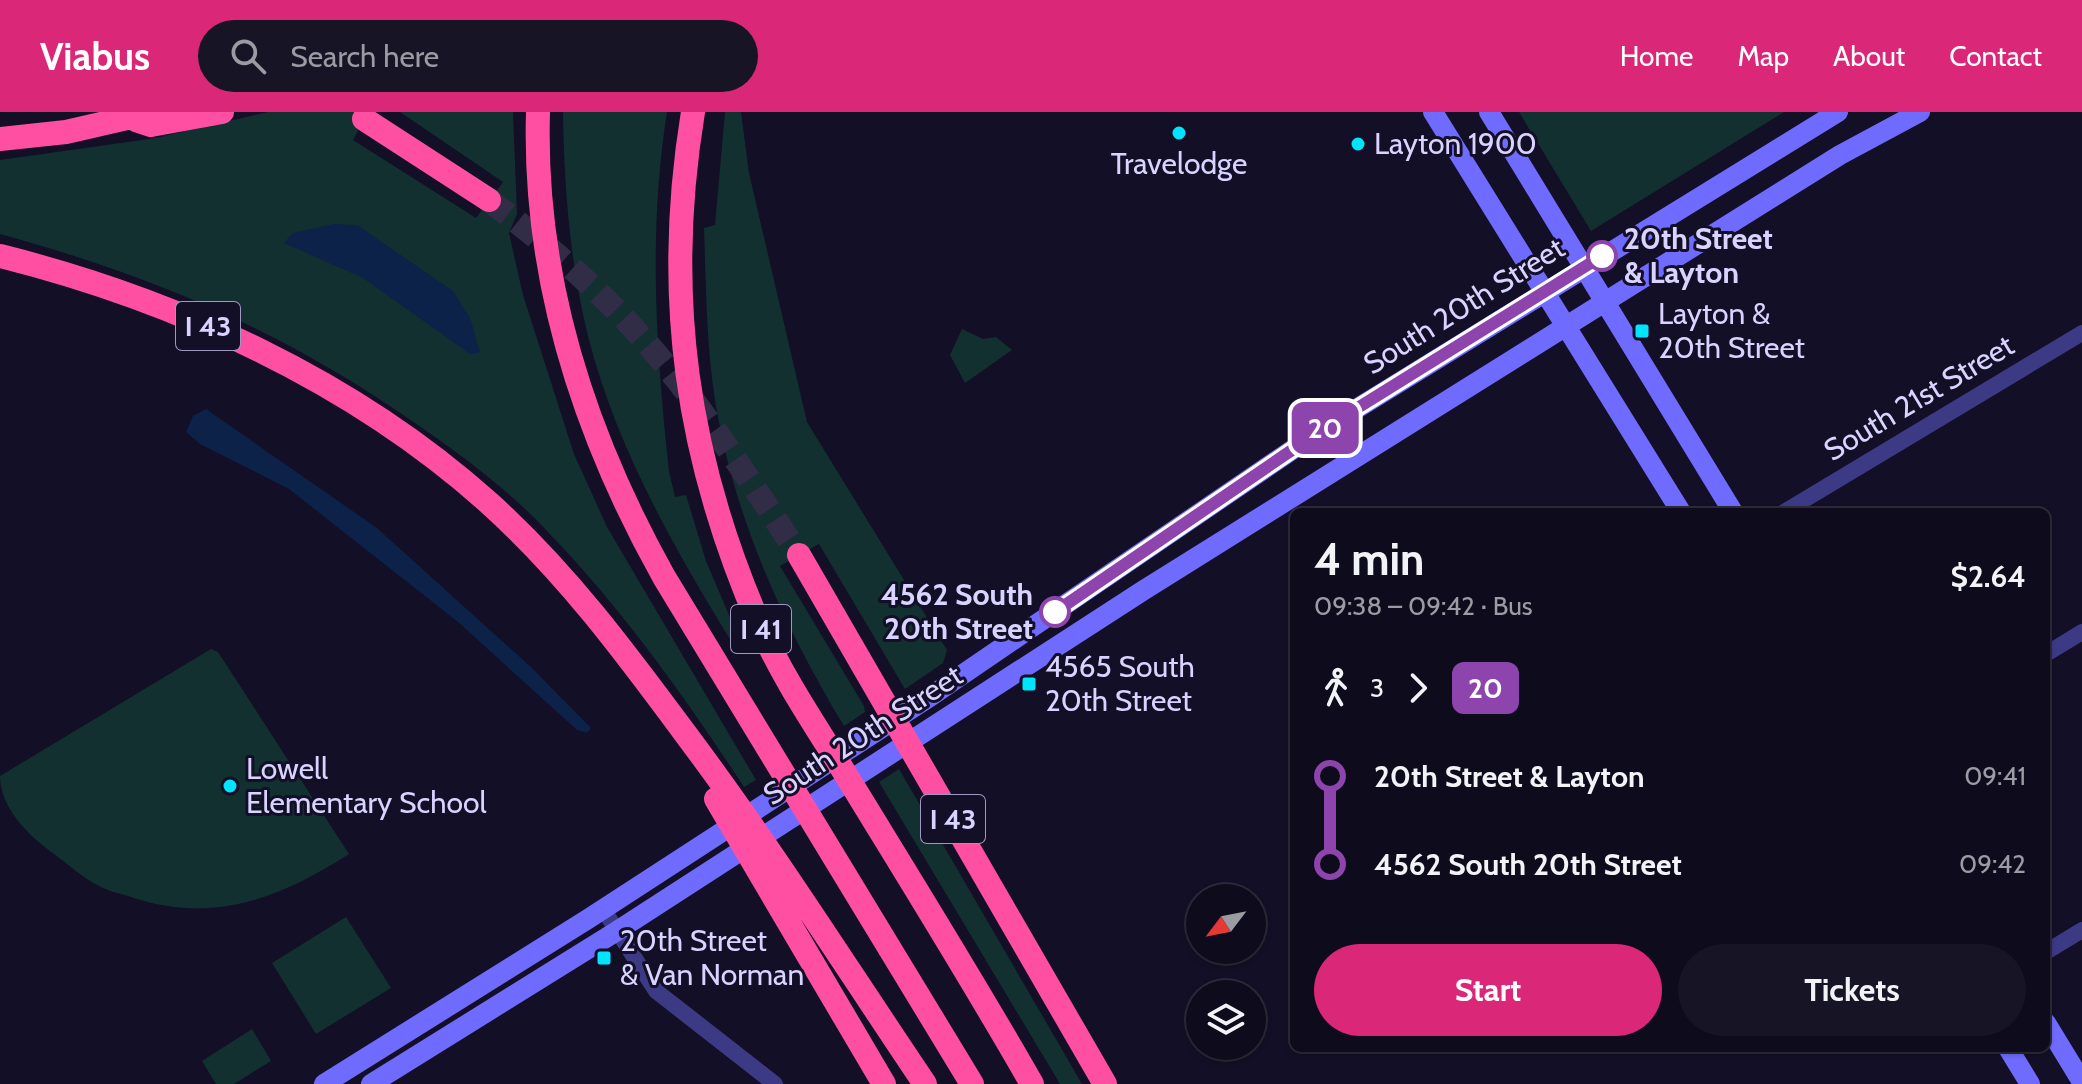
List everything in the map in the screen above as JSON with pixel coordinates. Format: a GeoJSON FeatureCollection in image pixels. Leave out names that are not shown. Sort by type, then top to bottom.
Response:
{"type":"FeatureCollection","features":[{"type":"Feature","properties":{"kind":"highway"},"geometry":{"type":"LineString","coordinates":[[0,139],[66,132],[142,115],[151,125],[222,112]]}},
{"type":"Feature","properties":{"kind":"highway","name":"I 41"},"geometry":{"type":"LineString","coordinates":[[538,112],[544,227],[557,306],[576,381],[622,498],[664,577],[972,1084]]}},
{"type":"Feature","properties":{"kind":"highway","name":"I 41"},"geometry":{"type":"LineString","coordinates":[[693,112],[682,179],[678,265],[683,357],[714,503],[735,566],[784,673],[1032,1084]]}},
{"type":"Feature","properties":{"kind":"highway"},"geometry":{"type":"LineString","coordinates":[[364,119],[489,200]]}},
{"type":"Feature","properties":{"kind":"highway","name":"I 43"},"geometry":{"type":"LineString","coordinates":[[0,256],[74,274],[170,308],[321,384],[399,434],[489,503],[613,635],[727,787],[925,1084]]}},
{"type":"Feature","properties":{"kind":"highway","name":"I 43"},"geometry":{"type":"LineString","coordinates":[[799,555],[1105,1084]]}},
{"type":"Feature","properties":{"kind":"highway"},"geometry":{"type":"LineString","coordinates":[[692,742],[715,797],[884,1084]]}},
{"type":"Feature","properties":{"kind":"street"},"geometry":{"type":"LineString","coordinates":[[1433,112],[1678,508]]}},
{"type":"Feature","properties":{"kind":"street"},"geometry":{"type":"LineString","coordinates":[[1489,112],[1731,508]]}},
{"type":"Feature","properties":{"kind":"street","name":"South 20th Street"},"geometry":{"type":"LineString","coordinates":[[324,1084],[603,909],[931,696],[1314,435],[1838,112]]}},
{"type":"Feature","properties":{"kind":"street","name":"South 20th Street"},"geometry":{"type":"LineString","coordinates":[[371,1084],[617,931],[944,718],[1840,155],[1920,112]]}},
{"type":"Feature","properties":{"kind":"street","name":"South 21st Street"},"geometry":{"type":"LineString","coordinates":[[1791,508],[2082,333]]}},
{"type":"Feature","properties":{"kind":"street"},"geometry":{"type":"LineString","coordinates":[[1042,621],[1058,647]]}},
{"type":"Feature","properties":{"kind":"street"},"geometry":{"type":"LineString","coordinates":[[2050,652],[2082,632]]}},
{"type":"Feature","properties":{"kind":"street"},"geometry":{"type":"LineString","coordinates":[[603,909],[646,978],[669,1005],[775,1084]]}},
{"type":"Feature","properties":{"kind":"street"},"geometry":{"type":"LineString","coordinates":[[2050,950],[2082,930]]}},
{"type":"Feature","properties":{"kind":"street"},"geometry":{"type":"LineString","coordinates":[[2050,1030],[2082,1082]]}},
{"type":"Feature","properties":{"kind":"street"},"geometry":{"type":"LineString","coordinates":[[2010,1052],[2030,1084]]}},
{"type":"Feature","properties":{"kind":"green space"},"geometry":{"type":"Polygon","coordinates":[[[268,112],[368,112],[353,140],[476,218],[503,182],[400,112],[513,112],[517,214],[509,233],[523,295],[574,454],[607,527],[756,780],[744,787],[652,655],[576,562],[517,501],[448,446],[314,359],[214,309],[110,268],[0,234],[0,160],[156,138],[268,112]]]}},
{"type":"Feature","properties":{"kind":"green space"},"geometry":{"type":"Polygon","coordinates":[[[563,112],[667,112],[657,202],[656,292],[669,471],[675,497],[686,495],[706,561],[740,641],[733,644],[649,496],[600,377],[588,336],[572,253],[563,112]]]}},
{"type":"Feature","properties":{"kind":"green space"},"geometry":{"type":"Polygon","coordinates":[[[725,112],[741,112],[749,173],[807,422],[947,650],[943,663],[905,689],[819,544],[780,566],[864,706],[865,712],[844,726],[800,648],[762,566],[733,481],[722,437],[709,352],[704,228],[715,225],[725,112]]]}},
{"type":"Feature","properties":{"kind":"green space"},"geometry":{"type":"Polygon","coordinates":[[[1519,112],[1784,112],[1591,231],[1519,112]]]}},
{"type":"Feature","properties":{"kind":"green space"},"geometry":{"type":"Polygon","coordinates":[[[962,329],[983,339],[996,337],[1012,350],[965,383],[950,355],[962,329]]]}},
{"type":"Feature","properties":{"kind":"green space"},"geometry":{"type":"Polygon","coordinates":[[[211,649],[218,652],[349,854],[272,894],[219,907],[164,905],[103,888],[76,871],[26,830],[10,810],[1,788],[0,776],[211,649]]]}},
{"type":"Feature","properties":{"kind":"green space"},"geometry":{"type":"Polygon","coordinates":[[[899,769],[1082,1084],[1060,1084],[879,782],[899,769]]]}},
{"type":"Feature","properties":{"kind":"green space"},"geometry":{"type":"Polygon","coordinates":[[[346,917],[391,988],[316,1034],[272,963],[346,917]]]}},
{"type":"Feature","properties":{"kind":"green space"},"geometry":{"type":"Polygon","coordinates":[[[252,1029],[271,1061],[234,1084],[216,1084],[202,1061],[252,1029]]]}},
{"type":"Feature","properties":{"kind":"water"},"geometry":{"type":"Polygon","coordinates":[[[334,224],[357,225],[453,291],[470,318],[480,352],[470,354],[363,278],[284,243],[293,233],[334,224]]]}},
{"type":"Feature","properties":{"kind":"water"},"geometry":{"type":"Polygon","coordinates":[[[206,409],[377,528],[532,668],[591,728],[587,733],[577,730],[458,622],[289,489],[200,444],[186,432],[193,416],[206,409]]]}},
{"type":"Feature","properties":{"kind":"tunnel"},"geometry":{"type":"LineString","coordinates":[[489,200],[568,265],[640,335],[712,426],[799,555]]}},
{"type":"Feature","properties":{"kind":"bus line","name":"20"},"geometry":{"type":"LineString","coordinates":[[1055,612],[1314,435],[1602,256]]}},
{"type":"Feature","properties":{"kind":"place","name":"Travelodge"},"geometry":{"type":"Point","coordinates":[1179,133]}},
{"type":"Feature","properties":{"kind":"place","name":"Layton 1900"},"geometry":{"type":"Point","coordinates":[1358,144]}},
{"type":"Feature","properties":{"kind":"place","name":"20th Street & Layton"},"geometry":{"type":"Point","coordinates":[1602,256]}},
{"type":"Feature","properties":{"kind":"place","name":"Layton & 20th Street"},"geometry":{"type":"Point","coordinates":[1642,331]}},
{"type":"Feature","properties":{"kind":"place","name":"4562 South 20th Street"},"geometry":{"type":"Point","coordinates":[1055,612]}},
{"type":"Feature","properties":{"kind":"place","name":"4565 South 20th Street"},"geometry":{"type":"Point","coordinates":[1029,684]}},
{"type":"Feature","properties":{"kind":"place","name":"Lowell Elementary School"},"geometry":{"type":"Point","coordinates":[230,786]}},
{"type":"Feature","properties":{"kind":"place","name":"20th Street & Van Norman"},"geometry":{"type":"Point","coordinates":[604,958]}}]}
